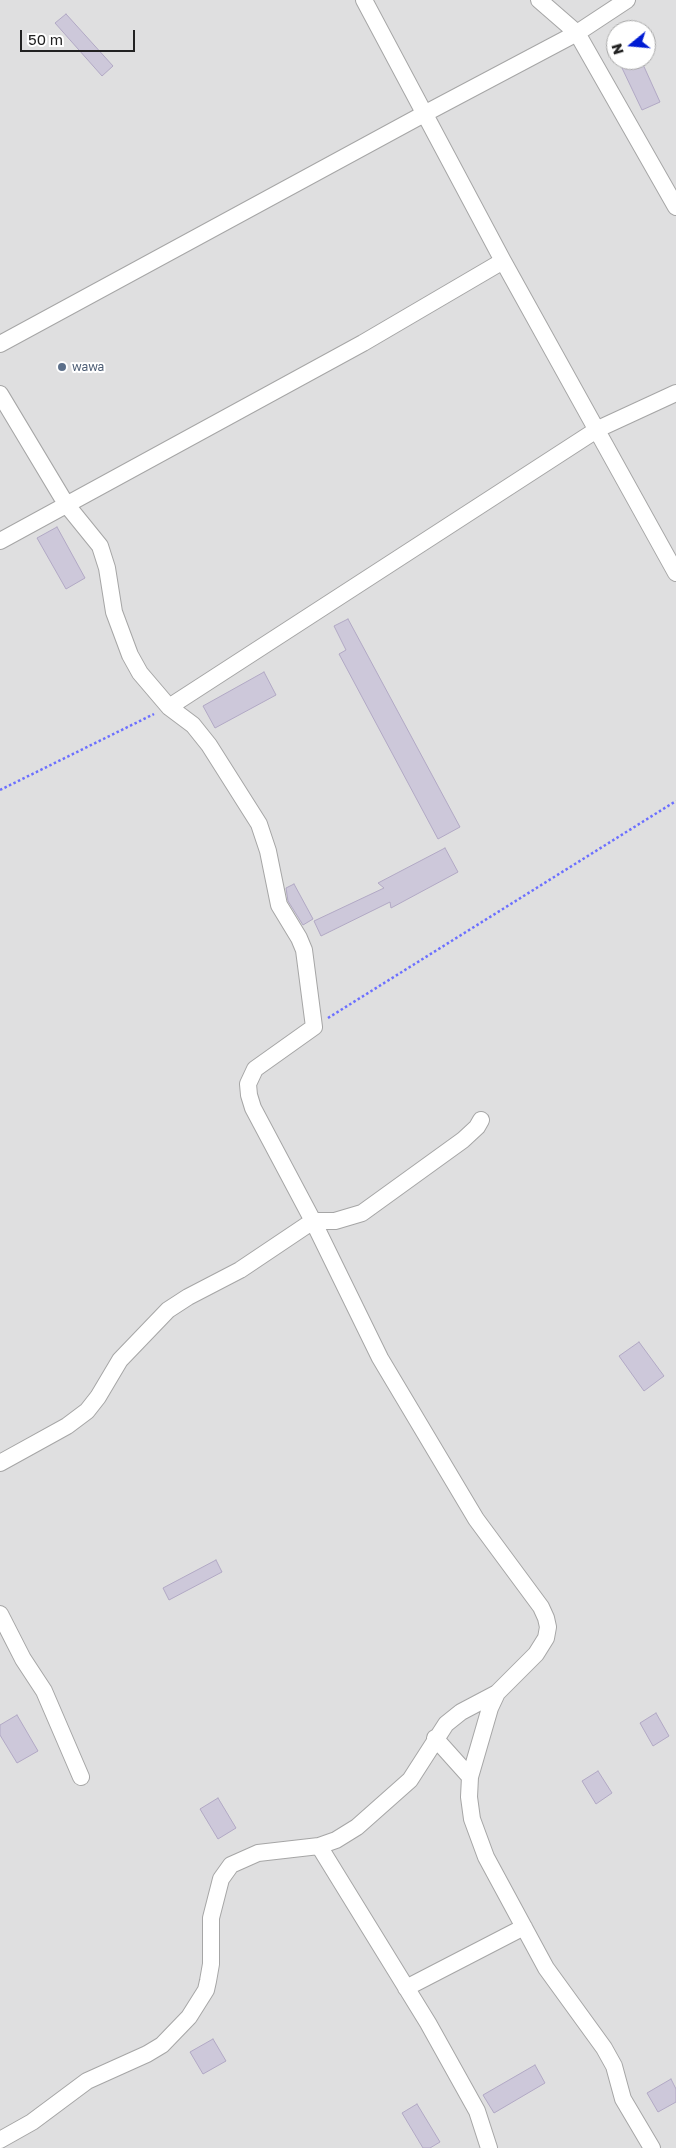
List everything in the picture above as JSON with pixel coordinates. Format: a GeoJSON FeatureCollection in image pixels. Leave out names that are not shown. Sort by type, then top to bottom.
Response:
{"type":"FeatureCollection","features":[{"type":"Feature","properties":{"kind":"street"},"geometry":{"type":"LineString","coordinates":[[364,0],[503,261],[598,429],[676,573]]}},
{"type":"Feature","properties":{"kind":"street"},"geometry":{"type":"LineString","coordinates":[[539,0],[577,33],[676,207]]}},
{"type":"Feature","properties":{"kind":"street"},"geometry":{"type":"LineString","coordinates":[[0,344],[577,33],[627,0]]}},
{"type":"Feature","properties":{"kind":"street"},"geometry":{"type":"LineString","coordinates":[[0,541],[363,343],[503,261]]}},
{"type":"Feature","properties":{"kind":"street"},"geometry":{"type":"LineString","coordinates":[[169,707],[598,429],[676,393]]}},
{"type":"Feature","properties":{"kind":"street"},"geometry":{"type":"LineString","coordinates":[[0,394],[66,504],[100,546],[107,568],[114,612],[130,655],[140,673],[169,707],[193,724],[209,745],[259,824],[268,851],[279,905],[304,950],[314,1027],[266,1059],[255,1069],[248,1084],[253,1108],[313,1220],[349,1297],[390,1375],[476,1519],[541,1607],[548,1626],[546,1638],[536,1654],[497,1693],[461,1712],[446,1724],[435,1738],[410,1780],[398,1794],[358,1827],[336,1840],[319,1846],[258,1853],[231,1865],[221,1879],[211,1918],[208,1981],[189,2017],[162,2045],[88,2081],[32,2122],[0,2140]]}},
{"type":"Feature","properties":{"kind":"street"},"geometry":{"type":"LineString","coordinates":[[0,1463],[67,1426],[87,1411],[98,1397],[120,1360],[168,1310],[188,1297],[240,1270],[313,1220],[335,1221],[362,1213],[462,1140],[477,1128],[482,1120]]}},
{"type":"Feature","properties":{"kind":"street"},"geometry":{"type":"LineString","coordinates":[[0,1614],[23,1659],[44,1691],[81,1777]]}},
{"type":"Feature","properties":{"kind":"street"},"geometry":{"type":"LineString","coordinates":[[497,1693],[479,1741],[470,1777],[469,1797],[476,1834],[486,1857],[546,1968],[614,2066],[623,2099],[652,2148]]}},
{"type":"Feature","properties":{"kind":"street"},"geometry":{"type":"LineString","coordinates":[[435,1738],[470,1777]]}},
{"type":"Feature","properties":{"kind":"street"},"geometry":{"type":"LineString","coordinates":[[319,1846],[406,1988],[477,2111],[489,2148]]}},
{"type":"Feature","properties":{"kind":"street"},"geometry":{"type":"LineString","coordinates":[[406,1988],[524,1927]]}},
{"type":"Feature","properties":{"kind":"path"},"geometry":{"type":"LineString","coordinates":[[0,790],[169,707]]}},
{"type":"Feature","properties":{"kind":"path"},"geometry":{"type":"LineString","coordinates":[[314,1027],[676,801]]}},
{"type":"Feature","properties":{"kind":"shaded area"},"geometry":{"type":"Polygon","coordinates":[[[0,0],[676,0],[676,2148],[0,2148],[0,0]]]}},
{"type":"Feature","properties":{"kind":"building"},"geometry":{"type":"Polygon","coordinates":[[[66,14],[113,66],[102,76],[55,23],[66,14]]]}},
{"type":"Feature","properties":{"kind":"building"},"geometry":{"type":"Polygon","coordinates":[[[623,70],[646,70],[660,102],[642,110],[623,70]]]}},
{"type":"Feature","properties":{"kind":"building"},"geometry":{"type":"Polygon","coordinates":[[[57,527],[85,578],[66,589],[37,538],[57,527]]]}},
{"type":"Feature","properties":{"kind":"building"},"geometry":{"type":"Polygon","coordinates":[[[348,619],[460,827],[438,839],[339,654],[346,650],[334,626],[348,619]]]}},
{"type":"Feature","properties":{"kind":"building"},"geometry":{"type":"Polygon","coordinates":[[[264,672],[276,695],[215,728],[203,706],[264,672]]]}},
{"type":"Feature","properties":{"kind":"building"},"geometry":{"type":"Polygon","coordinates":[[[445,848],[458,872],[391,908],[390,902],[321,936],[314,921],[384,888],[378,883],[445,848]]]}},
{"type":"Feature","properties":{"kind":"building"},"geometry":{"type":"Polygon","coordinates":[[[294,884],[313,919],[303,925],[288,901],[286,888],[294,884]]]}},
{"type":"Feature","properties":{"kind":"building"},"geometry":{"type":"Polygon","coordinates":[[[639,1342],[664,1376],[644,1391],[619,1356],[639,1342]]]}},
{"type":"Feature","properties":{"kind":"building"},"geometry":{"type":"Polygon","coordinates":[[[216,1560],[222,1572],[169,1600],[163,1588],[216,1560]]]}},
{"type":"Feature","properties":{"kind":"building"},"geometry":{"type":"Polygon","coordinates":[[[656,1713],[669,1736],[653,1746],[640,1723],[656,1713]]]}},
{"type":"Feature","properties":{"kind":"building"},"geometry":{"type":"Polygon","coordinates":[[[17,1715],[38,1751],[17,1763],[0,1735],[0,1725],[17,1715]]]}},
{"type":"Feature","properties":{"kind":"building"},"geometry":{"type":"Polygon","coordinates":[[[598,1771],[612,1793],[596,1804],[582,1781],[598,1771]]]}},
{"type":"Feature","properties":{"kind":"building"},"geometry":{"type":"Polygon","coordinates":[[[218,1798],[236,1828],[218,1839],[200,1809],[218,1798]]]}},
{"type":"Feature","properties":{"kind":"building"},"geometry":{"type":"Polygon","coordinates":[[[213,2039],[226,2061],[203,2074],[190,2052],[213,2039]]]}},
{"type":"Feature","properties":{"kind":"building"},"geometry":{"type":"Polygon","coordinates":[[[535,2065],[545,2083],[494,2113],[483,2095],[535,2065]]]}},
{"type":"Feature","properties":{"kind":"building"},"geometry":{"type":"Polygon","coordinates":[[[671,2079],[676,2089],[676,2102],[658,2112],[647,2093],[671,2079]]]}},
{"type":"Feature","properties":{"kind":"building"},"geometry":{"type":"Polygon","coordinates":[[[417,2104],[440,2142],[430,2148],[423,2148],[402,2113],[417,2104]]]}},
{"type":"Feature","properties":{"kind":"place","name":"wawa"},"geometry":{"type":"Point","coordinates":[62,367]}}]}
